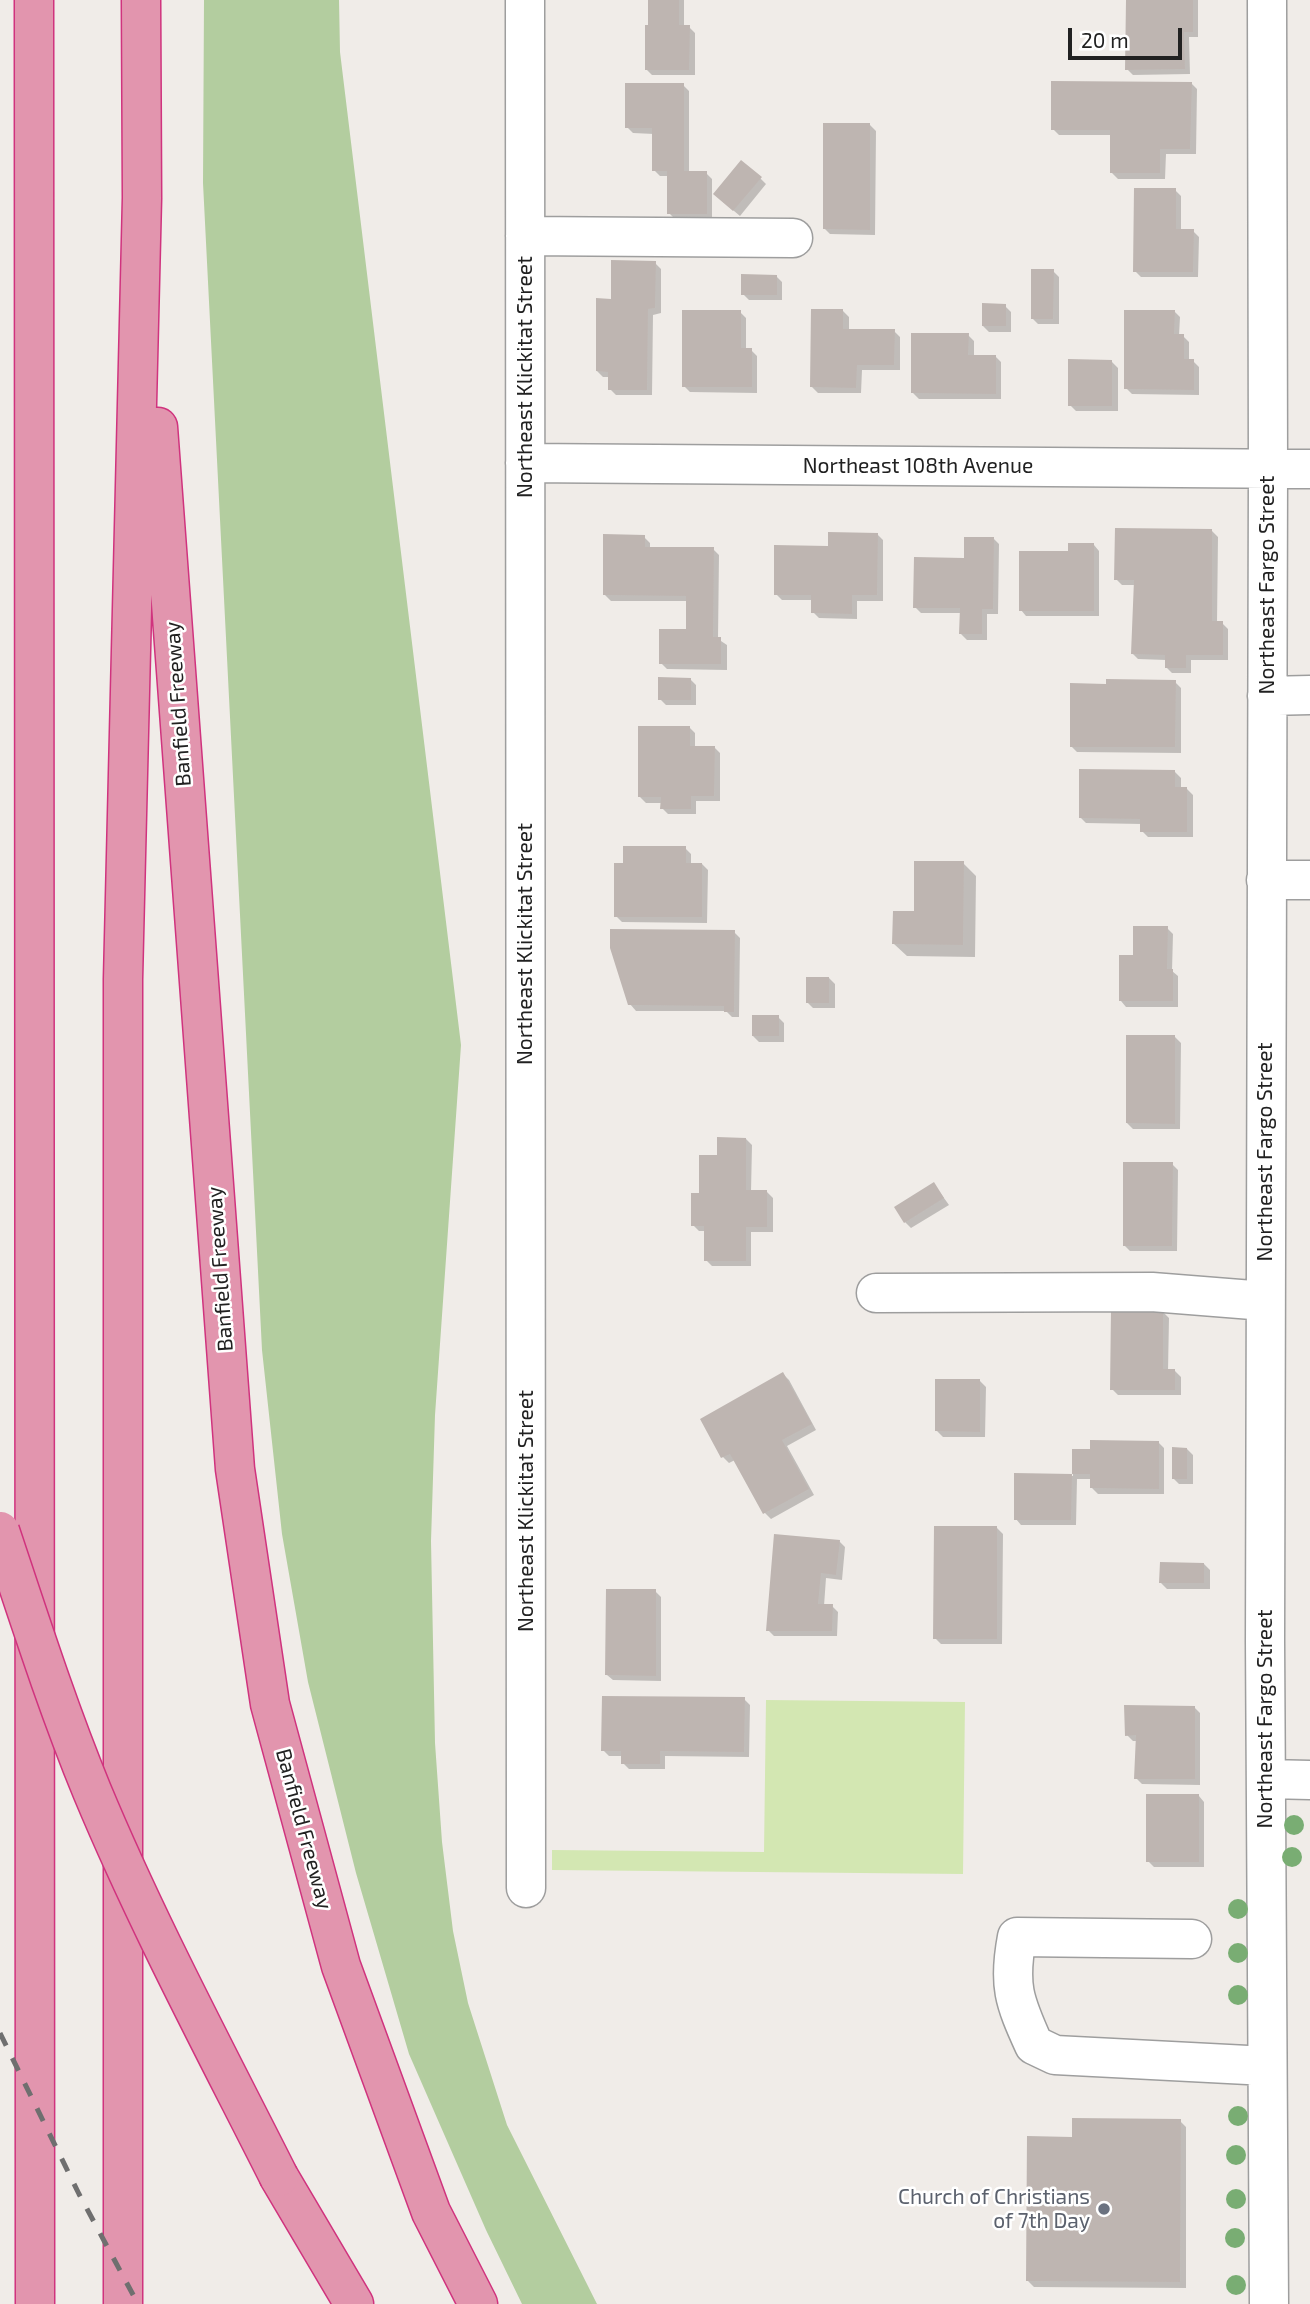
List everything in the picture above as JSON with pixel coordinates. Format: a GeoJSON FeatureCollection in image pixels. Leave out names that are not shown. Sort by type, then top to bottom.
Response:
{"type":"FeatureCollection","features":[{"type":"Feature","properties":{"kind":"highway"},"geometry":{"type":"LineString","coordinates":[[34,0],[35,2304]]}},
{"type":"Feature","properties":{"kind":"highway"},"geometry":{"type":"LineString","coordinates":[[123,2304],[123,979],[142,198],[141,0]]}},
{"type":"Feature","properties":{"kind":"highway","name":"Banfield Freeway"},"geometry":{"type":"LineString","coordinates":[[142,198],[235,1469],[268,1691],[341,1966],[431,2212],[478,2304]]}},
{"type":"Feature","properties":{"kind":"highway"},"geometry":{"type":"LineString","coordinates":[[0,1531],[40,1653],[92,1791],[163,1948],[279,2177],[354,2304]]}},
{"type":"Feature","properties":{"kind":"street","name":"Northeast Klickitat Street"},"geometry":{"type":"LineString","coordinates":[[525,0],[526,1888]]}},
{"type":"Feature","properties":{"kind":"street","name":"Northeast Fargo Street"},"geometry":{"type":"LineString","coordinates":[[1267,0],[1265,1301],[1269,2304]]}},
{"type":"Feature","properties":{"kind":"street"},"geometry":{"type":"LineString","coordinates":[[525,236],[793,237]]}},
{"type":"Feature","properties":{"kind":"street","name":"Northeast 108th Avenue"},"geometry":{"type":"LineString","coordinates":[[525,463],[1310,469]]}},
{"type":"Feature","properties":{"kind":"street"},"geometry":{"type":"LineString","coordinates":[[1266,696],[1310,695]]}},
{"type":"Feature","properties":{"kind":"street"},"geometry":{"type":"LineString","coordinates":[[1266,880],[1310,880]]}},
{"type":"Feature","properties":{"kind":"street"},"geometry":{"type":"LineString","coordinates":[[876,1293],[1152,1292],[1265,1301]]}},
{"type":"Feature","properties":{"kind":"street"},"geometry":{"type":"LineString","coordinates":[[1266,1780],[1310,1780]]}},
{"type":"Feature","properties":{"kind":"street"},"geometry":{"type":"LineString","coordinates":[[1192,1938],[1017,1937],[1011,1968],[1014,1996],[1034,2045],[1055,2055],[1267,2066]]}},
{"type":"Feature","properties":{"kind":"green space"},"geometry":{"type":"Polygon","coordinates":[[[204,0],[339,0],[340,52],[461,1045],[435,1415],[431,1541],[435,1743],[442,1842],[453,1931],[468,2003],[507,2125],[597,2304],[522,2304],[486,2230],[409,2054],[356,1873],[308,1682],[282,1534],[262,1350],[203,183],[204,0]]]}},
{"type":"Feature","properties":{"kind":"green space"},"geometry":{"type":"Polygon","coordinates":[[[766,1700],[965,1702],[963,1874],[552,1870],[552,1850],[764,1852],[766,1700]]]}},
{"type":"Feature","properties":{"kind":"building"},"geometry":{"type":"Polygon","coordinates":[[[648,0],[679,0],[679,25],[690,25],[689,70],[645,70],[648,0]]]}},
{"type":"Feature","properties":{"kind":"building"},"geometry":{"type":"Polygon","coordinates":[[[1126,0],[1193,0],[1193,32],[1184,32],[1185,69],[1125,70],[1126,0]]]}},
{"type":"Feature","properties":{"kind":"building"},"geometry":{"type":"Polygon","coordinates":[[[1051,81],[1192,82],[1190,149],[1160,149],[1160,173],[1110,173],[1110,130],[1051,130],[1051,81]]]}},
{"type":"Feature","properties":{"kind":"building"},"geometry":{"type":"Polygon","coordinates":[[[625,83],[684,83],[684,171],[707,171],[707,214],[667,214],[667,171],[652,171],[652,128],[625,128],[625,83]]]}},
{"type":"Feature","properties":{"kind":"building"},"geometry":{"type":"Polygon","coordinates":[[[823,123],[870,123],[870,230],[823,229],[823,123]]]}},
{"type":"Feature","properties":{"kind":"building"},"geometry":{"type":"Polygon","coordinates":[[[741,160],[762,177],[733,211],[713,194],[741,160]]]}},
{"type":"Feature","properties":{"kind":"building"},"geometry":{"type":"Polygon","coordinates":[[[1134,188],[1176,188],[1176,229],[1194,229],[1193,272],[1133,272],[1134,188]]]}},
{"type":"Feature","properties":{"kind":"building"},"geometry":{"type":"Polygon","coordinates":[[[611,260],[656,261],[655,308],[648,309],[647,390],[608,390],[608,372],[596,371],[596,298],[611,299],[611,260]]]}},
{"type":"Feature","properties":{"kind":"building"},"geometry":{"type":"Polygon","coordinates":[[[1031,269],[1054,269],[1053,319],[1031,319],[1031,269]]]}},
{"type":"Feature","properties":{"kind":"building"},"geometry":{"type":"Polygon","coordinates":[[[741,274],[777,275],[777,295],[741,295],[741,274]]]}},
{"type":"Feature","properties":{"kind":"building"},"geometry":{"type":"Polygon","coordinates":[[[982,303],[1006,304],[1006,326],[982,326],[982,303]]]}},
{"type":"Feature","properties":{"kind":"building"},"geometry":{"type":"Polygon","coordinates":[[[811,309],[843,309],[843,329],[895,329],[894,365],[857,365],[856,388],[810,387],[811,309]]]}},
{"type":"Feature","properties":{"kind":"building"},"geometry":{"type":"Polygon","coordinates":[[[682,310],[741,310],[741,348],[752,348],[752,387],[682,387],[682,310]]]}},
{"type":"Feature","properties":{"kind":"building"},"geometry":{"type":"Polygon","coordinates":[[[1124,310],[1175,310],[1174,334],[1184,334],[1184,359],[1194,359],[1194,390],[1124,389],[1124,310]]]}},
{"type":"Feature","properties":{"kind":"building"},"geometry":{"type":"Polygon","coordinates":[[[911,333],[969,333],[968,355],[996,355],[996,394],[911,393],[911,333]]]}},
{"type":"Feature","properties":{"kind":"building"},"geometry":{"type":"Polygon","coordinates":[[[1068,359],[1112,360],[1112,406],[1068,406],[1068,359]]]}},
{"type":"Feature","properties":{"kind":"building"},"geometry":{"type":"Polygon","coordinates":[[[1115,528],[1212,529],[1212,621],[1223,621],[1223,655],[1186,655],[1186,668],[1165,668],[1165,655],[1131,654],[1134,580],[1114,580],[1115,528]]]}},
{"type":"Feature","properties":{"kind":"building"},"geometry":{"type":"Polygon","coordinates":[[[828,532],[878,533],[877,595],[852,595],[852,614],[811,613],[811,595],[774,595],[774,545],[828,546],[828,532]]]}},
{"type":"Feature","properties":{"kind":"building"},"geometry":{"type":"Polygon","coordinates":[[[603,534],[645,535],[645,547],[714,547],[713,637],[721,637],[721,664],[659,664],[659,629],[686,629],[686,596],[603,595],[603,534]]]}},
{"type":"Feature","properties":{"kind":"building"},"geometry":{"type":"Polygon","coordinates":[[[964,537],[994,537],[993,609],[982,609],[982,634],[959,634],[960,608],[913,608],[914,557],[964,558],[964,537]]]}},
{"type":"Feature","properties":{"kind":"building"},"geometry":{"type":"Polygon","coordinates":[[[1068,543],[1094,543],[1094,611],[1019,611],[1019,551],[1068,551],[1068,543]]]}},
{"type":"Feature","properties":{"kind":"building"},"geometry":{"type":"Polygon","coordinates":[[[658,677],[691,678],[691,700],[658,700],[658,677]]]}},
{"type":"Feature","properties":{"kind":"building"},"geometry":{"type":"Polygon","coordinates":[[[1106,679],[1176,680],[1175,747],[1070,747],[1070,683],[1106,684],[1106,679]]]}},
{"type":"Feature","properties":{"kind":"building"},"geometry":{"type":"Polygon","coordinates":[[[638,726],[690,726],[690,746],[715,746],[714,796],[691,796],[691,809],[660,809],[661,797],[638,797],[638,726]]]}},
{"type":"Feature","properties":{"kind":"building"},"geometry":{"type":"Polygon","coordinates":[[[1079,769],[1175,770],[1175,787],[1187,787],[1187,832],[1140,832],[1140,819],[1079,818],[1079,769]]]}},
{"type":"Feature","properties":{"kind":"building"},"geometry":{"type":"Polygon","coordinates":[[[623,846],[686,846],[686,863],[702,863],[702,917],[614,917],[614,863],[623,863],[623,846]]]}},
{"type":"Feature","properties":{"kind":"building"},"geometry":{"type":"Polygon","coordinates":[[[914,861],[964,861],[963,945],[892,944],[893,911],[914,911],[914,861]]]}},
{"type":"Feature","properties":{"kind":"building"},"geometry":{"type":"Polygon","coordinates":[[[1133,926],[1168,926],[1167,969],[1173,969],[1173,1001],[1119,1001],[1119,955],[1133,955],[1133,926]]]}},
{"type":"Feature","properties":{"kind":"building"},"geometry":{"type":"Polygon","coordinates":[[[610,929],[735,930],[734,1012],[724,1012],[724,1006],[628,1005],[610,948],[610,929]]]}},
{"type":"Feature","properties":{"kind":"building"},"geometry":{"type":"Polygon","coordinates":[[[806,977],[829,977],[829,1003],[806,1003],[806,977]]]}},
{"type":"Feature","properties":{"kind":"building"},"geometry":{"type":"Polygon","coordinates":[[[752,1015],[779,1015],[779,1036],[752,1036],[752,1015]]]}},
{"type":"Feature","properties":{"kind":"building"},"geometry":{"type":"Polygon","coordinates":[[[1126,1035],[1175,1035],[1175,1124],[1126,1123],[1126,1035]]]}},
{"type":"Feature","properties":{"kind":"building"},"geometry":{"type":"Polygon","coordinates":[[[717,1137],[746,1138],[746,1190],[767,1190],[767,1227],[746,1227],[746,1261],[704,1261],[704,1226],[691,1226],[691,1193],[699,1193],[699,1155],[717,1155],[717,1137]]]}},
{"type":"Feature","properties":{"kind":"building"},"geometry":{"type":"Polygon","coordinates":[[[1123,1162],[1173,1162],[1172,1246],[1123,1246],[1123,1162]]]}},
{"type":"Feature","properties":{"kind":"building"},"geometry":{"type":"Polygon","coordinates":[[[934,1182],[944,1198],[904,1223],[894,1207],[934,1182]]]}},
{"type":"Feature","properties":{"kind":"building"},"geometry":{"type":"Polygon","coordinates":[[[1111,1310],[1163,1310],[1163,1369],[1175,1369],[1175,1390],[1110,1390],[1111,1310]]]}},
{"type":"Feature","properties":{"kind":"building"},"geometry":{"type":"Polygon","coordinates":[[[783,1372],[812,1424],[782,1440],[809,1489],[763,1514],[730,1454],[721,1458],[700,1419],[783,1372]]]}},
{"type":"Feature","properties":{"kind":"building"},"geometry":{"type":"Polygon","coordinates":[[[935,1379],[980,1379],[980,1432],[935,1431],[935,1379]]]}},
{"type":"Feature","properties":{"kind":"building"},"geometry":{"type":"Polygon","coordinates":[[[1090,1440],[1159,1441],[1159,1489],[1090,1488],[1090,1474],[1072,1474],[1072,1449],[1090,1449],[1090,1440]]]}},
{"type":"Feature","properties":{"kind":"building"},"geometry":{"type":"Polygon","coordinates":[[[1172,1447],[1187,1448],[1187,1479],[1172,1479],[1172,1447]]]}},
{"type":"Feature","properties":{"kind":"building"},"geometry":{"type":"Polygon","coordinates":[[[1014,1473],[1072,1474],[1071,1520],[1014,1520],[1014,1473]]]}},
{"type":"Feature","properties":{"kind":"building"},"geometry":{"type":"Polygon","coordinates":[[[934,1526],[997,1526],[997,1639],[933,1639],[934,1526]]]}},
{"type":"Feature","properties":{"kind":"building"},"geometry":{"type":"Polygon","coordinates":[[[774,1534],[840,1540],[836,1575],[821,1573],[818,1604],[833,1604],[832,1631],[766,1631],[774,1534]]]}},
{"type":"Feature","properties":{"kind":"building"},"geometry":{"type":"Polygon","coordinates":[[[1160,1562],[1204,1563],[1204,1583],[1159,1583],[1160,1562]]]}},
{"type":"Feature","properties":{"kind":"building"},"geometry":{"type":"Polygon","coordinates":[[[606,1589],[656,1589],[656,1676],[605,1675],[606,1589]]]}},
{"type":"Feature","properties":{"kind":"building"},"geometry":{"type":"Polygon","coordinates":[[[602,1696],[745,1697],[744,1752],[660,1751],[660,1764],[621,1764],[621,1751],[601,1751],[602,1696]]]}},
{"type":"Feature","properties":{"kind":"building"},"geometry":{"type":"Polygon","coordinates":[[[1124,1705],[1195,1706],[1195,1779],[1134,1779],[1136,1735],[1125,1736],[1124,1705]]]}},
{"type":"Feature","properties":{"kind":"building"},"geometry":{"type":"Polygon","coordinates":[[[1146,1794],[1199,1794],[1199,1862],[1146,1862],[1146,1794]]]}},
{"type":"Feature","properties":{"kind":"building","name":"Church of Christians of 7th Day"},"geometry":{"type":"Polygon","coordinates":[[[1072,2118],[1181,2119],[1180,2282],[1026,2281],[1027,2136],[1072,2137],[1072,2118]]]}},
{"type":"Feature","properties":{"kind":"railway"},"geometry":{"type":"LineString","coordinates":[[0,2033],[79,2194],[138,2304]]}},
{"type":"Feature","properties":{"kind":"place","name":"Church of Christians of 7th Day"},"geometry":{"type":"Point","coordinates":[1104,2209]}}]}
